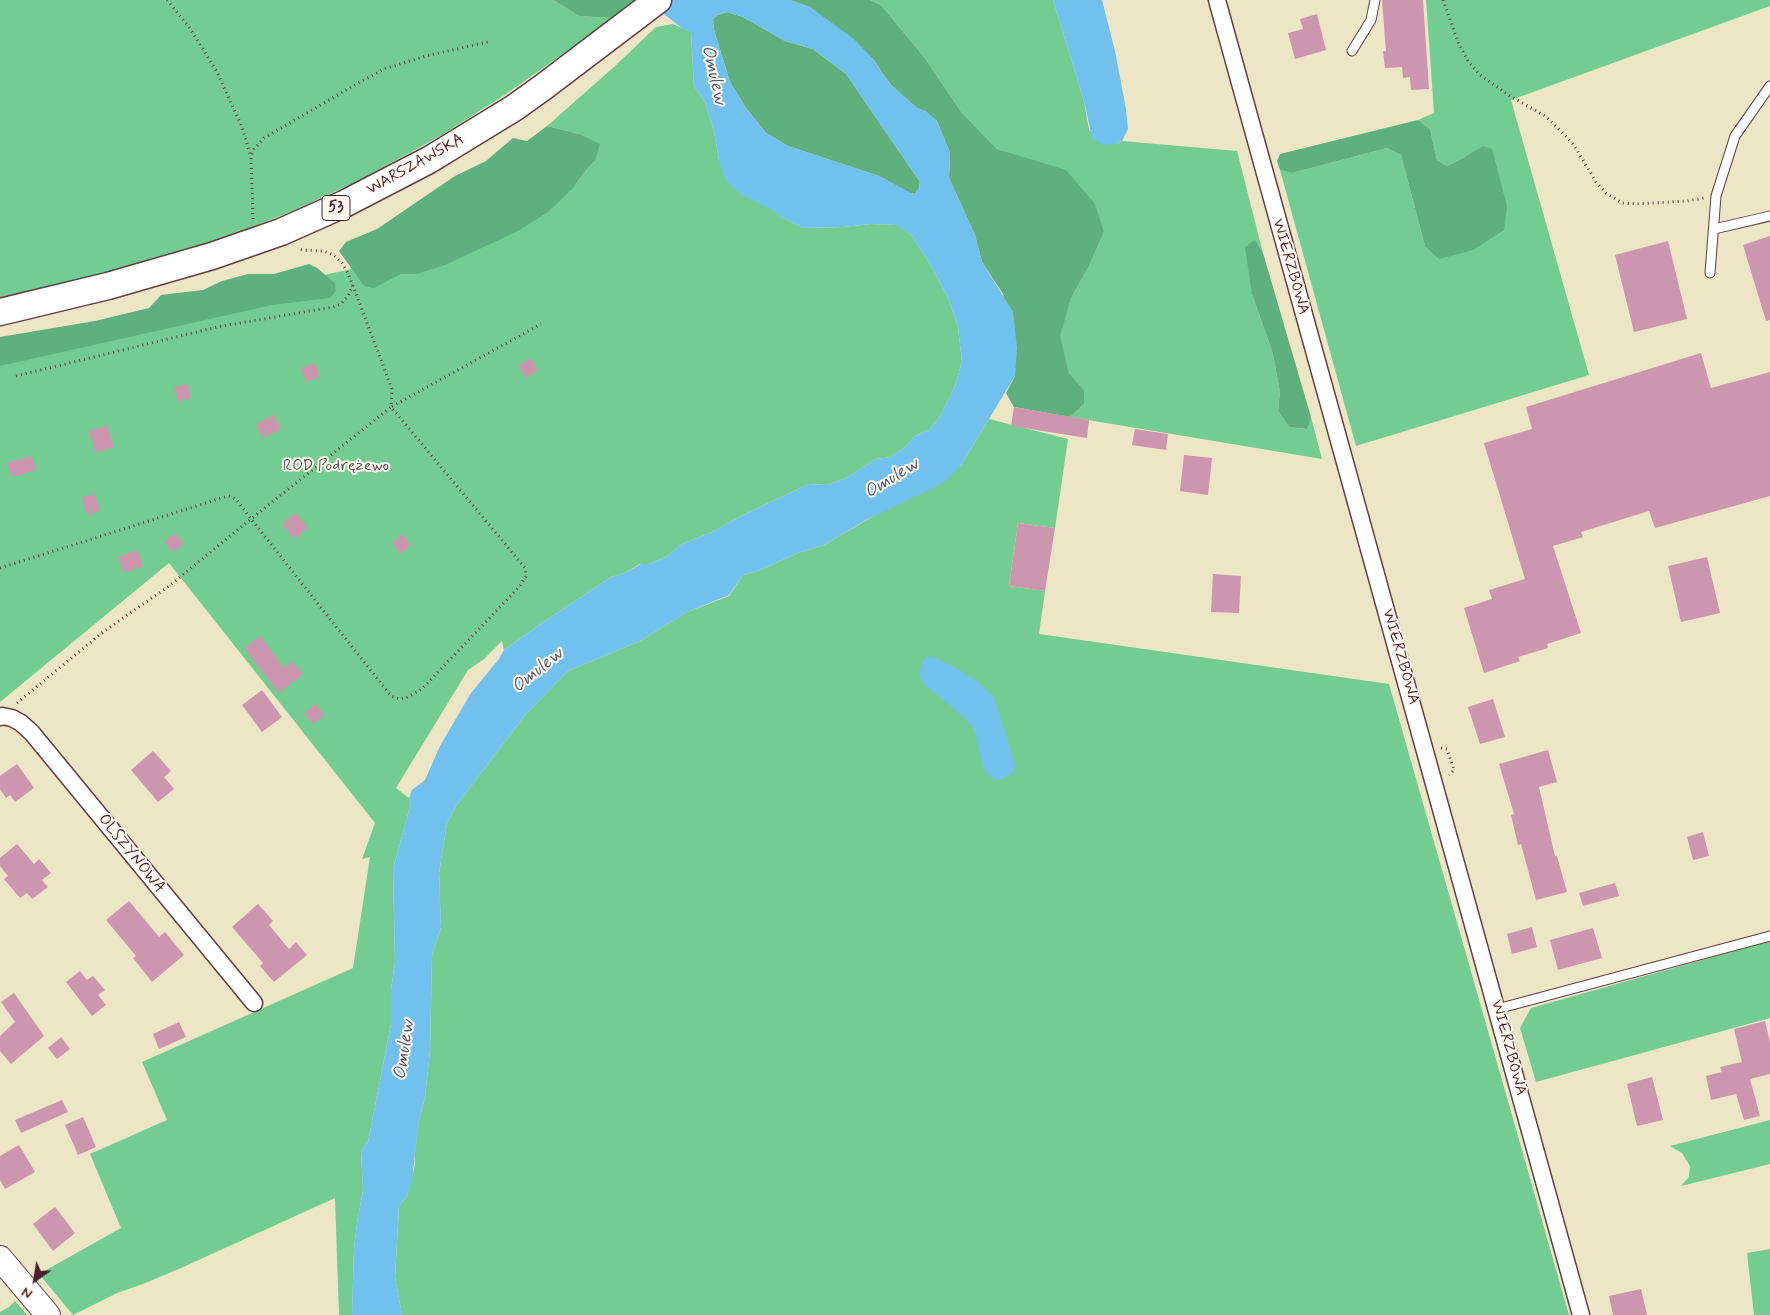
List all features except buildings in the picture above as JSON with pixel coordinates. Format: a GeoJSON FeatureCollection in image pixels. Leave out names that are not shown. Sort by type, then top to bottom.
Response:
{"type":"FeatureCollection","features":[{"type":"Feature","properties":{"kind":"main road","name":"WARSZAWSKA"},"geometry":{"type":"LineString","coordinates":[[0,312],[144,277],[253,242],[281,232],[374,190],[457,144],[542,88],[658,0]]}},
{"type":"Feature","properties":{"kind":"main road"},"geometry":{"type":"LineString","coordinates":[[0,1258],[48,1315]]}},
{"type":"Feature","properties":{"kind":"street","name":"WIERZBOWA"},"geometry":{"type":"LineString","coordinates":[[1217,0],[1581,1315]]}},
{"type":"Feature","properties":{"kind":"street","name":"OLSZYNOWA"},"geometry":{"type":"LineString","coordinates":[[1,717],[12,718],[32,733],[254,1003]]}},
{"type":"Feature","properties":{"kind":"lane"},"geometry":{"type":"LineString","coordinates":[[1352,50],[1372,20],[1375,0]]}},
{"type":"Feature","properties":{"kind":"lane"},"geometry":{"type":"LineString","coordinates":[[1710,273],[1716,196],[1735,136],[1770,86]]}},
{"type":"Feature","properties":{"kind":"lane"},"geometry":{"type":"LineString","coordinates":[[1714,229],[1770,216]]}},
{"type":"Feature","properties":{"kind":"lane"},"geometry":{"type":"LineString","coordinates":[[1497,1009],[1770,936]]}},
{"type":"Feature","properties":{"kind":"path"},"geometry":{"type":"LineString","coordinates":[[167,0],[189,27],[217,72],[242,127],[251,157],[254,213],[253,242]]}},
{"type":"Feature","properties":{"kind":"path"},"geometry":{"type":"LineString","coordinates":[[1443,0],[1458,42],[1468,61],[1480,75],[1510,96],[1545,116],[1560,129],[1574,145],[1596,182],[1606,193],[1622,203],[1636,204],[1687,201],[1716,196]]}},
{"type":"Feature","properties":{"kind":"path"},"geometry":{"type":"LineString","coordinates":[[251,157],[254,149],[264,138],[384,69],[426,56],[488,42]]}},
{"type":"Feature","properties":{"kind":"path"},"geometry":{"type":"LineString","coordinates":[[0,568],[228,496],[236,499],[392,696],[399,699],[406,698],[422,689],[520,586],[526,576],[525,568],[391,407],[392,389],[353,285],[342,263],[334,255],[323,251],[298,249],[289,244],[281,232]]}},
{"type":"Feature","properties":{"kind":"path"},"geometry":{"type":"LineString","coordinates":[[16,376],[217,327],[333,308],[348,296],[353,285]]}},
{"type":"Feature","properties":{"kind":"path"},"geometry":{"type":"LineString","coordinates":[[1,717],[103,632],[169,586],[391,407],[541,324]]}},
{"type":"Feature","properties":{"kind":"green space"},"geometry":{"type":"Polygon","coordinates":[[[0,0],[553,0],[579,16],[611,18],[506,94],[442,135],[358,181],[290,212],[206,245],[113,272],[0,297],[0,0]]]}},
{"type":"Feature","properties":{"kind":"green space"},"geometry":{"type":"Polygon","coordinates":[[[553,0],[635,1],[611,18],[579,16],[553,0]]]}},
{"type":"Feature","properties":{"kind":"green space"},"geometry":{"type":"Polygon","coordinates":[[[790,0],[870,0],[881,5],[924,57],[962,113],[997,149],[1066,170],[1095,204],[1104,232],[1089,266],[1071,298],[1060,336],[1069,373],[1084,390],[1084,404],[1070,417],[1014,407],[1006,393],[1015,376],[1003,294],[982,262],[975,235],[949,178],[950,153],[937,121],[925,111],[917,108],[892,86],[874,60],[810,7],[790,0]]]}},
{"type":"Feature","properties":{"kind":"green space"},"geometry":{"type":"Polygon","coordinates":[[[870,0],[1053,0],[1084,101],[1089,130],[1116,144],[1122,141],[1237,151],[1263,253],[1255,241],[1252,294],[1273,354],[1280,392],[1278,411],[1289,427],[1306,429],[1311,417],[1322,459],[1070,417],[1084,404],[1084,390],[1069,373],[1059,336],[1071,298],[1089,266],[1104,232],[1031,160],[997,149],[962,113],[924,57],[881,5],[870,0]]]}},
{"type":"Feature","properties":{"kind":"green space"},"geometry":{"type":"Polygon","coordinates":[[[1426,0],[1770,0],[1770,6],[1511,100],[1589,375],[1356,446],[1280,170],[1292,173],[1387,148],[1401,155],[1425,246],[1465,157],[1447,166],[1437,160],[1430,129],[1418,120],[1434,113],[1426,0]]]}},
{"type":"Feature","properties":{"kind":"green space"},"geometry":{"type":"Polygon","coordinates":[[[727,12],[743,17],[785,41],[813,49],[846,74],[920,182],[915,194],[879,176],[788,146],[766,133],[746,108],[730,82],[714,30],[713,19],[727,12]]]}},
{"type":"Feature","properties":{"kind":"green space","name":"ROD Podrężewo"},"geometry":{"type":"Polygon","coordinates":[[[673,24],[691,32],[694,86],[705,102],[714,131],[719,160],[771,209],[787,220],[804,228],[871,224],[898,225],[912,236],[930,264],[948,298],[958,327],[962,362],[955,386],[939,418],[929,430],[915,436],[906,446],[891,457],[876,459],[846,478],[827,485],[809,484],[712,532],[682,544],[666,557],[649,564],[640,564],[625,573],[611,577],[504,650],[502,641],[484,659],[468,670],[396,788],[409,798],[411,803],[393,869],[395,962],[391,990],[391,1024],[368,1142],[361,1151],[363,1190],[354,1249],[352,1315],[339,1315],[335,1198],[181,1268],[117,1293],[73,1315],[39,1274],[121,1228],[90,1154],[167,1120],[142,1062],[353,968],[370,857],[362,859],[375,823],[169,563],[0,702],[0,346],[429,252],[575,185],[595,161],[579,134],[547,126],[656,27],[673,24]]]}},
{"type":"Feature","properties":{"kind":"green space"},"geometry":{"type":"Polygon","coordinates":[[[1418,120],[1430,129],[1437,160],[1447,166],[1483,146],[1492,149],[1507,206],[1504,230],[1473,250],[1439,259],[1425,246],[1401,155],[1387,148],[1292,173],[1280,170],[1277,161],[1280,154],[1418,120]]]}},
{"type":"Feature","properties":{"kind":"green space"},"geometry":{"type":"Polygon","coordinates":[[[547,126],[579,134],[600,144],[595,161],[572,189],[548,212],[518,231],[445,265],[417,274],[401,274],[374,288],[364,286],[339,251],[346,242],[377,229],[455,176],[486,161],[513,138],[527,141],[547,126]]]}},
{"type":"Feature","properties":{"kind":"green space"},"geometry":{"type":"Polygon","coordinates":[[[1255,240],[1263,253],[1311,417],[1307,429],[1289,427],[1278,411],[1280,392],[1273,354],[1252,294],[1245,247],[1255,240]]]}},
{"type":"Feature","properties":{"kind":"green space"},"geometry":{"type":"Polygon","coordinates":[[[309,264],[335,283],[336,291],[330,298],[272,305],[0,366],[0,337],[95,321],[149,308],[161,295],[203,290],[222,281],[248,274],[274,274],[309,264]]]}},
{"type":"Feature","properties":{"kind":"green space"},"geometry":{"type":"Polygon","coordinates":[[[989,419],[1068,439],[1055,528],[1018,523],[1009,586],[1045,591],[1039,634],[1389,684],[1569,1315],[402,1315],[395,1277],[399,1206],[407,1196],[415,1165],[419,1121],[425,1097],[430,1051],[432,955],[441,928],[439,873],[447,823],[456,806],[526,714],[568,671],[640,641],[687,612],[729,596],[743,575],[758,571],[798,553],[824,545],[961,465],[989,419]]]}},
{"type":"Feature","properties":{"kind":"green space"},"geometry":{"type":"Polygon","coordinates":[[[1770,941],[1770,1018],[1536,1082],[1520,1028],[1531,1008],[1770,941]]]}},
{"type":"Feature","properties":{"kind":"green space"},"geometry":{"type":"Polygon","coordinates":[[[1770,1120],[1770,1164],[1681,1186],[1689,1177],[1690,1166],[1682,1153],[1670,1146],[1770,1120]]]}},
{"type":"Feature","properties":{"kind":"green space"},"geometry":{"type":"Polygon","coordinates":[[[1770,1249],[1770,1315],[1754,1315],[1747,1253],[1770,1249]]]}},
{"type":"Feature","properties":{"kind":"green space"},"geometry":{"type":"Polygon","coordinates":[[[15,1301],[27,1315],[0,1315],[0,1312],[15,1301]]]}},
{"type":"Feature","properties":{"kind":"water","name":"Omulew"},"geometry":{"type":"Polygon","coordinates":[[[646,0],[790,0],[810,7],[854,39],[874,60],[892,86],[917,108],[925,111],[937,121],[950,153],[949,178],[975,235],[982,262],[1013,312],[1017,348],[1015,376],[961,465],[943,483],[866,520],[824,545],[798,553],[758,571],[743,575],[729,595],[687,612],[640,641],[568,671],[526,714],[456,806],[447,823],[439,873],[441,928],[432,955],[430,1051],[425,1097],[419,1121],[412,1181],[407,1196],[399,1206],[395,1277],[402,1315],[352,1315],[354,1249],[363,1190],[361,1151],[368,1142],[391,1024],[391,990],[395,962],[393,869],[411,803],[409,798],[412,790],[425,780],[440,746],[471,693],[499,659],[504,650],[611,577],[625,573],[641,564],[649,564],[666,557],[682,544],[712,532],[809,484],[827,485],[846,478],[876,459],[891,457],[906,446],[915,436],[929,430],[939,418],[955,386],[962,362],[958,327],[948,298],[930,264],[912,236],[897,225],[871,224],[804,228],[742,195],[726,181],[705,102],[694,86],[691,32],[683,29],[646,0]],[[727,12],[718,15],[713,19],[714,30],[730,82],[746,108],[766,133],[788,146],[879,176],[915,194],[920,182],[846,74],[813,49],[785,41],[743,17],[727,12]]]}},
{"type":"Feature","properties":{"kind":"water"},"geometry":{"type":"Polygon","coordinates":[[[1053,0],[1102,0],[1115,51],[1128,129],[1122,141],[1116,144],[1105,145],[1097,142],[1092,137],[1084,101],[1053,0]]]}},
{"type":"Feature","properties":{"kind":"water"},"geometry":{"type":"Polygon","coordinates":[[[927,657],[933,657],[954,667],[975,680],[994,697],[1015,764],[1014,772],[1002,779],[996,780],[989,776],[983,766],[975,732],[967,720],[924,684],[919,675],[922,662],[927,657]]]}}]}
